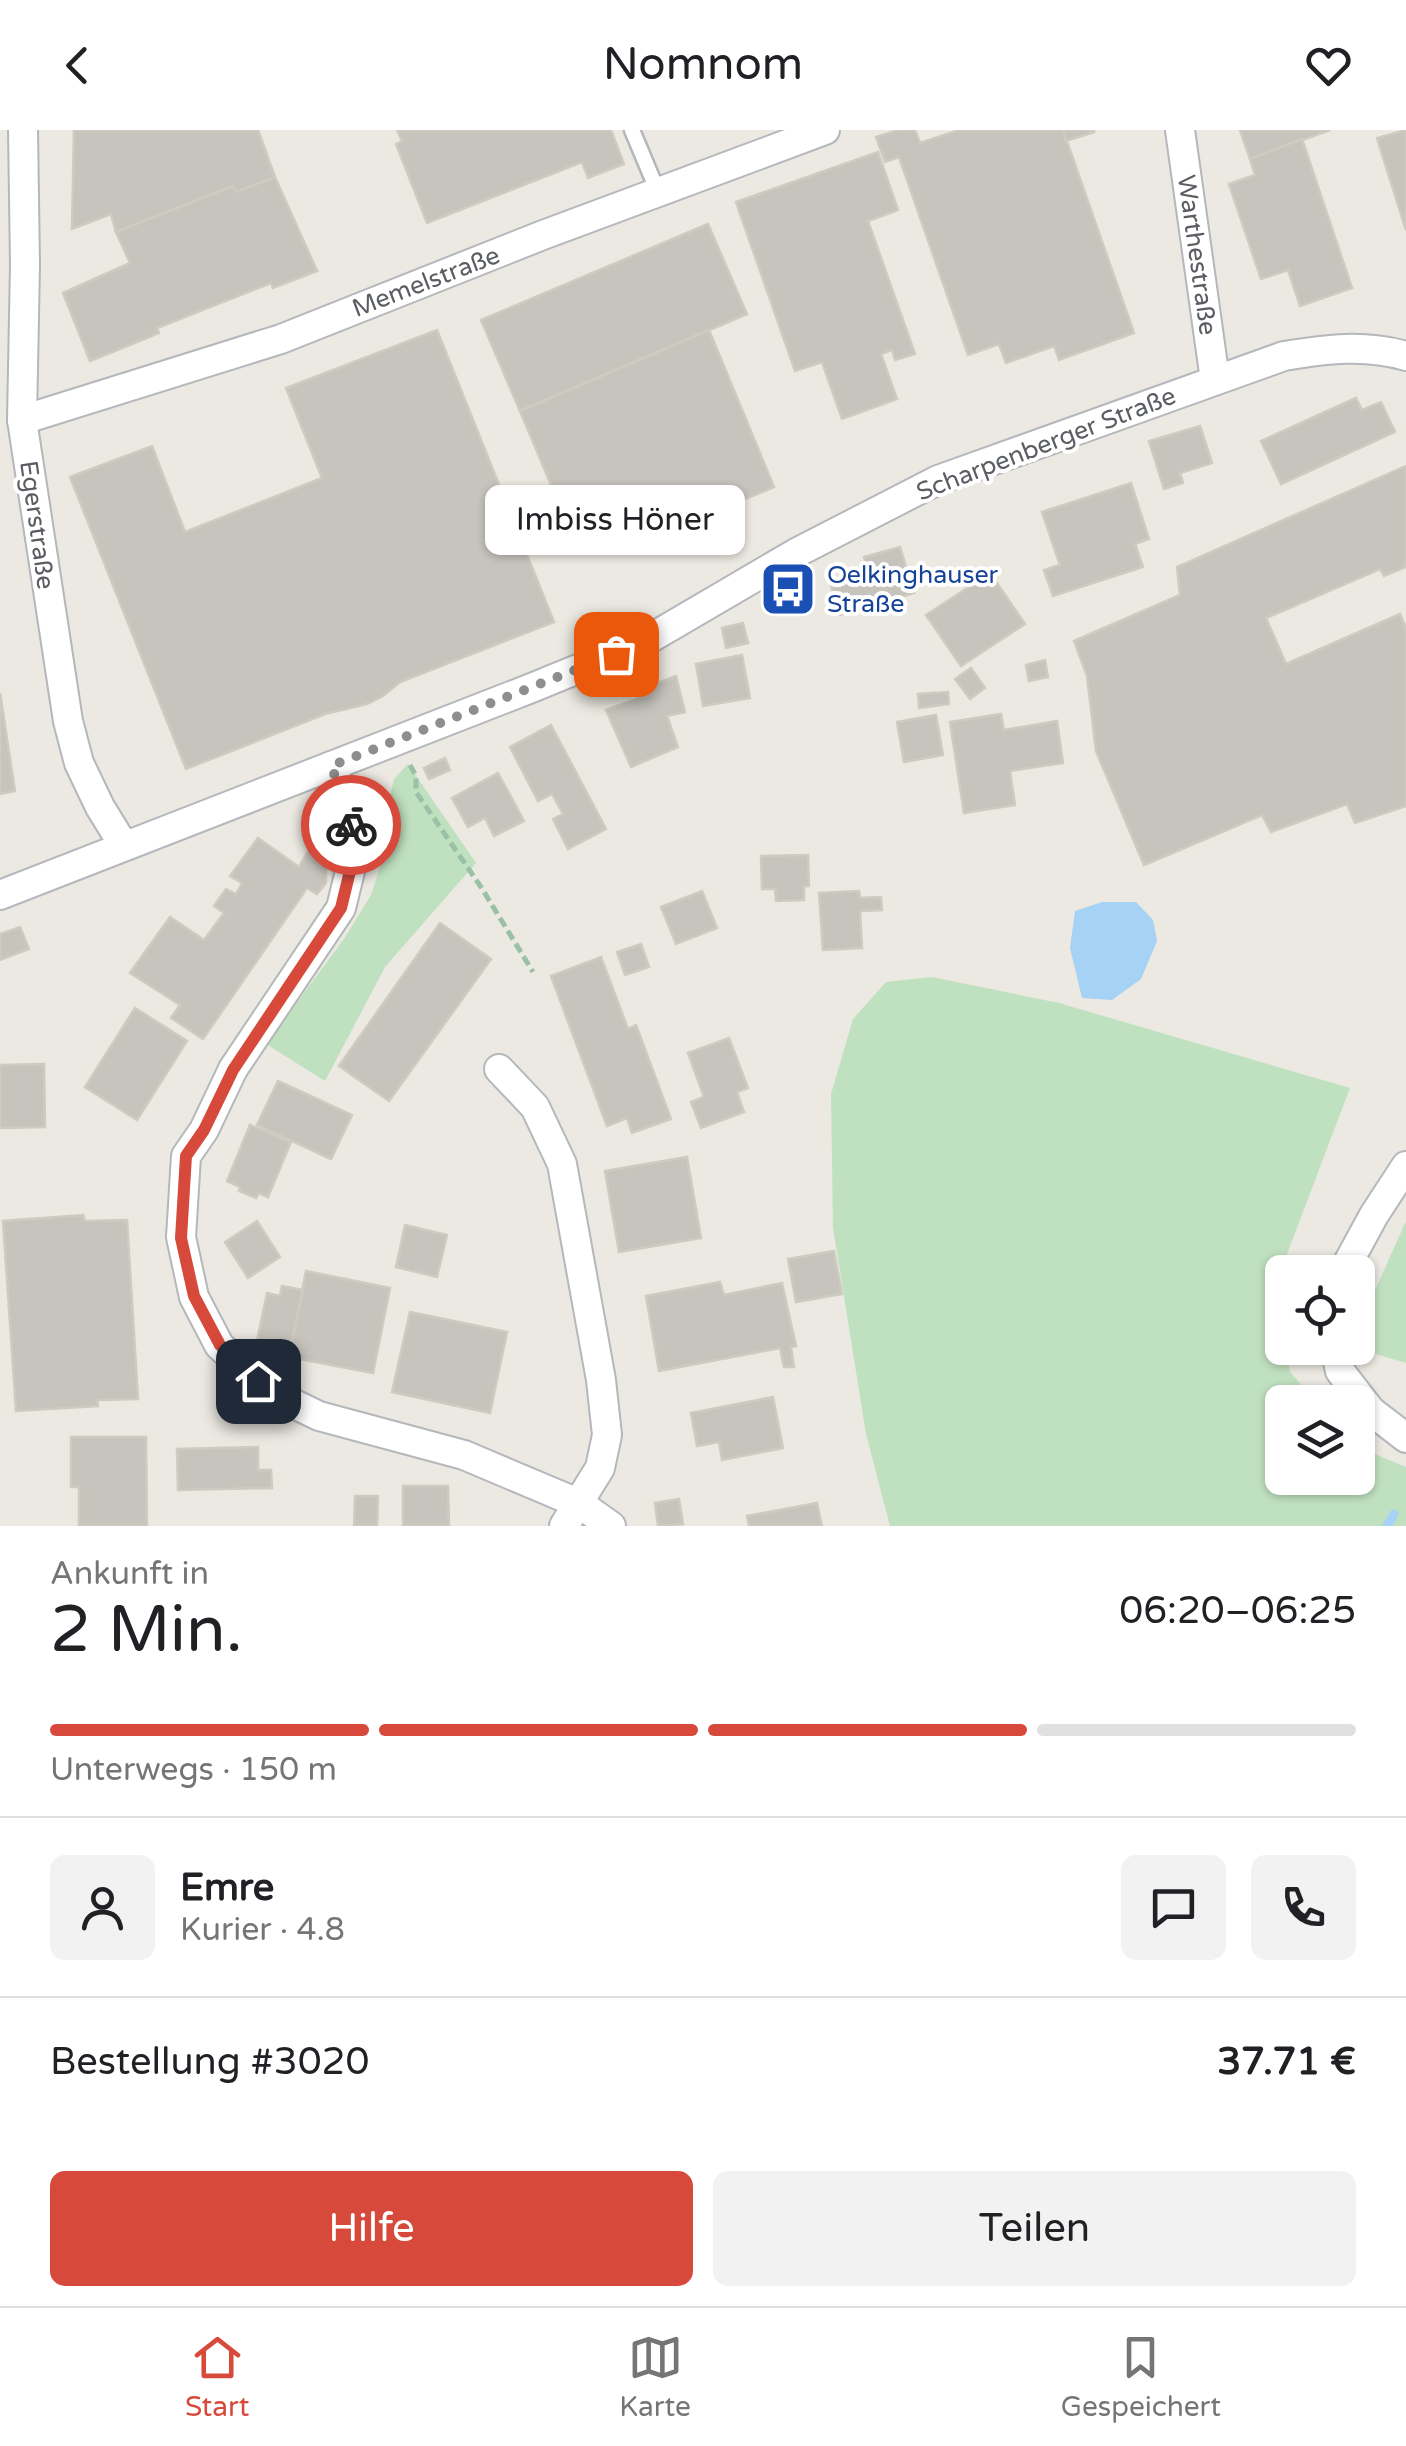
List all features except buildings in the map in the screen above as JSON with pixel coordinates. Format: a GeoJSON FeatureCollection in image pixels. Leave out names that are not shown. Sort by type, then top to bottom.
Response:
{"type":"FeatureCollection","features":[{"type":"Feature","properties":{"kind":"street","name":"Egerstraße"},"geometry":{"type":"LineString","coordinates":[[23,130],[22,420],[68,721],[79,762],[124,846]]}},
{"type":"Feature","properties":{"kind":"street","name":"Memelstraße"},"geometry":{"type":"LineString","coordinates":[[22,420],[281,339],[825,130]]}},
{"type":"Feature","properties":{"kind":"street","name":"Warthestraße"},"geometry":{"type":"LineString","coordinates":[[1180,130],[1215,380]]}},
{"type":"Feature","properties":{"kind":"street","name":"Scharpenberger Straße"},"geometry":{"type":"LineString","coordinates":[[0,895],[644,642],[796,553],[938,480],[1284,356],[1328,348],[1383,350],[1406,356]]}},
{"type":"Feature","properties":{"kind":"street"},"geometry":{"type":"LineString","coordinates":[[331,766],[350,814],[352,863],[341,908],[233,1070],[204,1130],[186,1156],[181,1238],[194,1296],[220,1345],[258,1381],[288,1401],[319,1416],[464,1456],[572,1515],[611,1526]]}},
{"type":"Feature","properties":{"kind":"street"},"geometry":{"type":"LineString","coordinates":[[498,1069],[535,1107],[562,1164],[601,1380],[607,1435],[600,1468],[572,1515]]}},
{"type":"Feature","properties":{"kind":"street"},"geometry":{"type":"LineString","coordinates":[[1353,1255],[1406,1166]]}},
{"type":"Feature","properties":{"kind":"street"},"geometry":{"type":"LineString","coordinates":[[1338,1365],[1371,1410],[1406,1438]]}},
{"type":"Feature","properties":{"kind":"lane"},"geometry":{"type":"LineString","coordinates":[[632,130],[658,192]]}},
{"type":"Feature","properties":{"kind":"path"},"geometry":{"type":"LineString","coordinates":[[397,740],[416,776],[416,792],[533,972]]}},
{"type":"Feature","properties":{"kind":"green space"},"geometry":{"type":"Polygon","coordinates":[[[408,764],[476,863],[385,967],[325,1081],[266,1044],[344,939],[371,895],[384,854],[394,779],[408,764]]]}},
{"type":"Feature","properties":{"kind":"green space"},"geometry":{"type":"Polygon","coordinates":[[[932,977],[1059,1003],[1350,1088],[1287,1255],[1265,1255],[1265,1365],[1289,1365],[1302,1385],[1265,1385],[1265,1495],[1375,1495],[1375,1454],[1406,1467],[1406,1526],[890,1526],[866,1434],[833,1228],[831,1094],[853,1019],[886,982],[932,977]]]}},
{"type":"Feature","properties":{"kind":"green space"},"geometry":{"type":"Polygon","coordinates":[[[1406,1221],[1406,1363],[1375,1354],[1375,1290],[1406,1221]]]}},
{"type":"Feature","properties":{"kind":"water"},"geometry":{"type":"Polygon","coordinates":[[[1102,902],[1136,902],[1153,920],[1157,941],[1141,979],[1112,1000],[1082,998],[1070,948],[1075,911],[1102,902]]]}},
{"type":"Feature","properties":{"kind":"waterway"},"geometry":{"type":"LineString","coordinates":[[1387,1526],[1394,1514]]}},
{"type":"Feature","properties":{"kind":"way so far"},"geometry":{"type":"LineString","coordinates":[[351,825],[331,766],[616,654]]}},
{"type":"Feature","properties":{"kind":"place","name":"Oelkinghauser Straße"},"geometry":{"type":"Point","coordinates":[788,589]}},
{"type":"Feature","properties":{"kind":"place","name":"Imbiss Höner"},"geometry":{"type":"Point","coordinates":[616,654]}},
{"type":"Feature","properties":{"kind":"route"},"geometry":{"type":"LineString","coordinates":[[258,1381],[220,1345],[194,1296],[181,1238],[186,1156],[204,1130],[233,1070],[341,908],[352,863],[351,825]]}}]}
